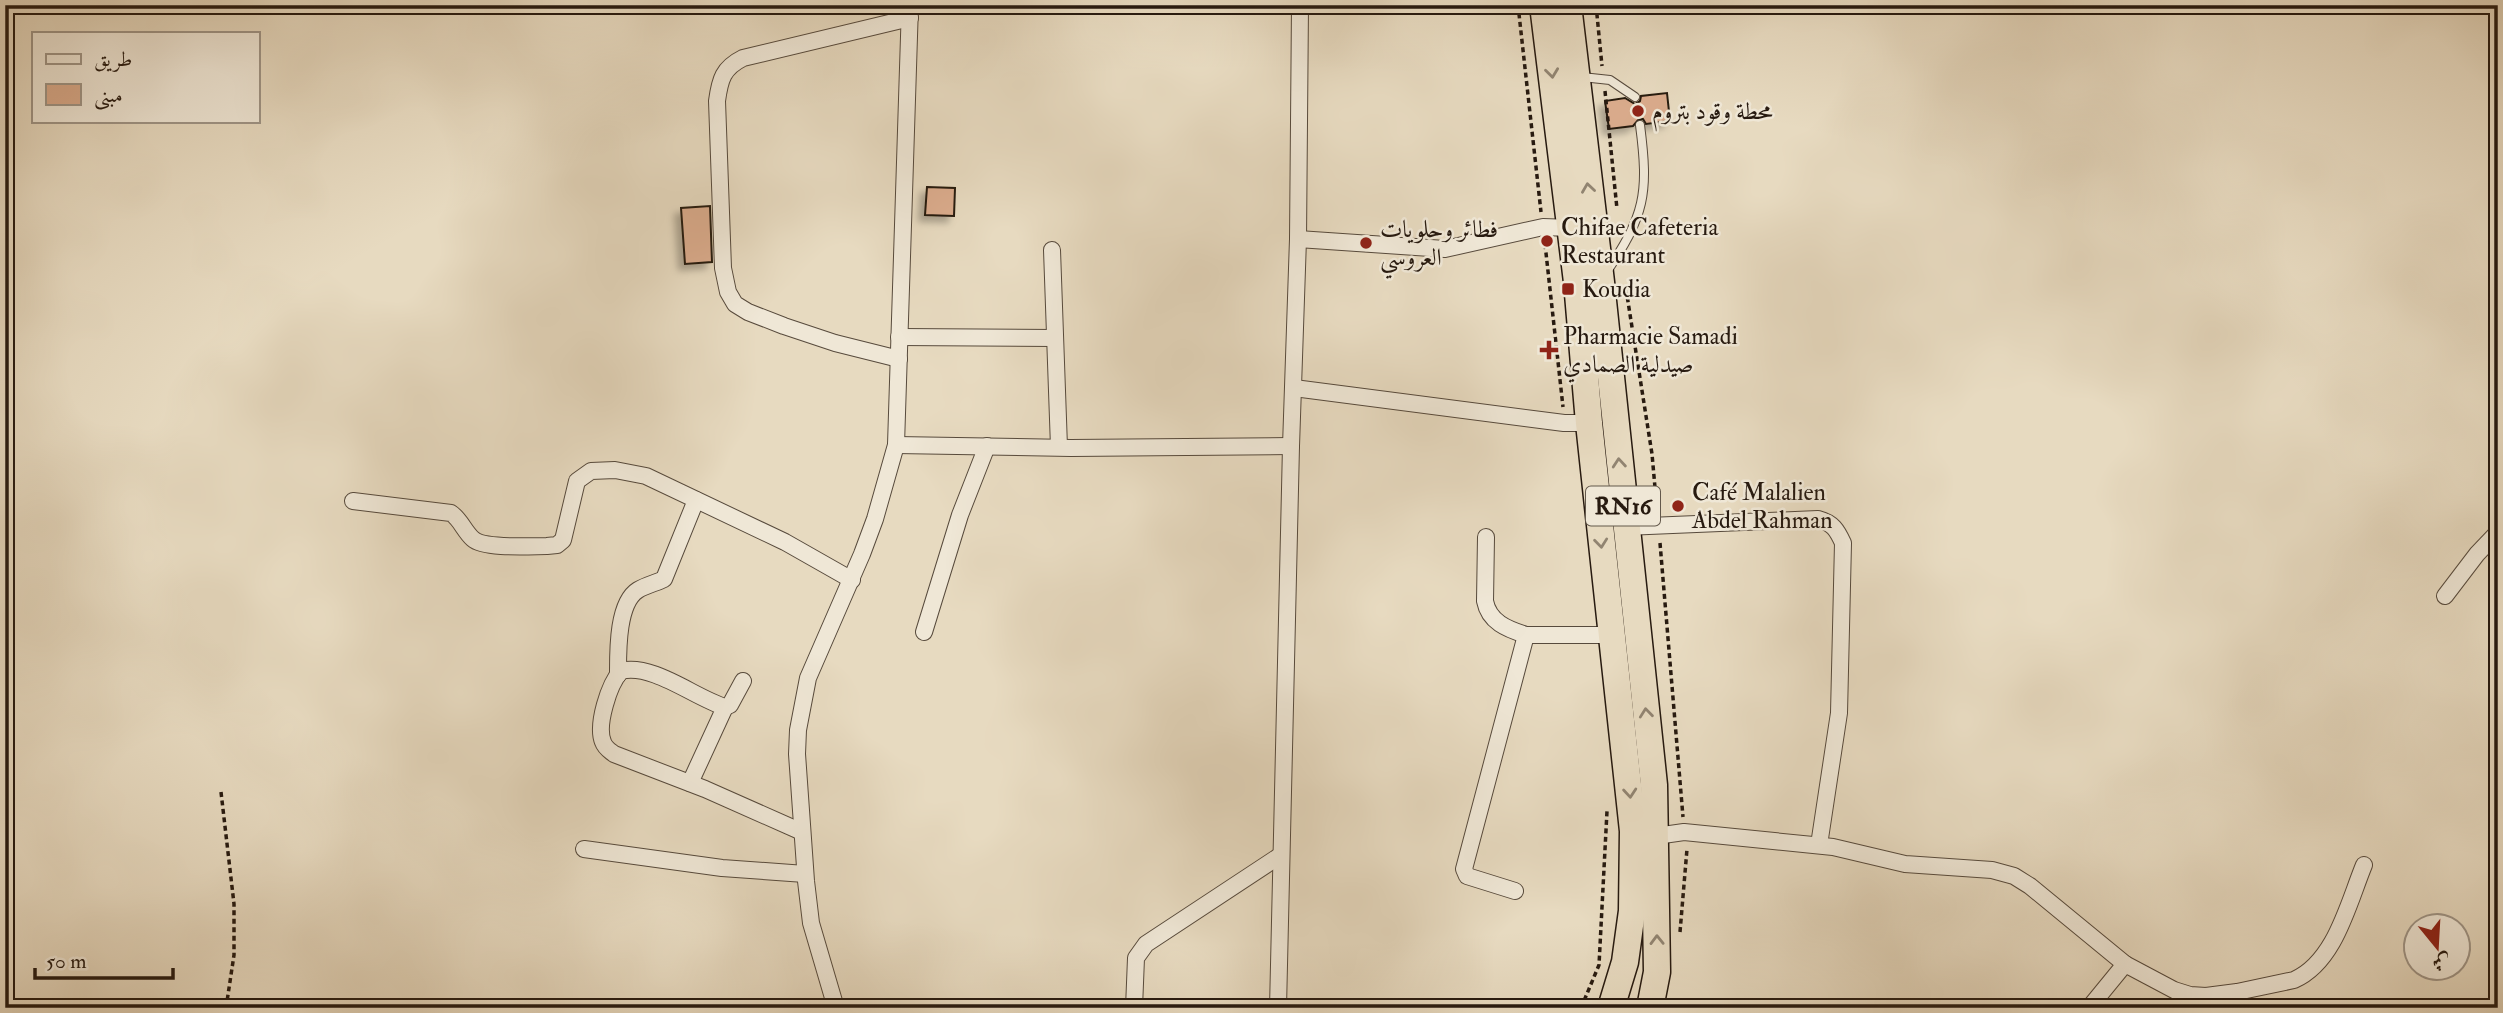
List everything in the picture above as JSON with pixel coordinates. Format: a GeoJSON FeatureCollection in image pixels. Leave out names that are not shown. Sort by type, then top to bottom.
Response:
{"type":"FeatureCollection","features":[{"type":"Feature","properties":{"kind":"highway","name":"RN16"},"geometry":{"type":"LineString","coordinates":[[1543,5],[1571,228],[1576,423],[1612,635],[1628,778],[1634,875],[1632,911],[1625,962],[1611,1008]]}},
{"type":"Feature","properties":{"kind":"highway","name":"RN16"},"geometry":{"type":"LineString","coordinates":[[1568,5],[1575,76],[1613,284],[1625,527],[1654,785],[1657,972],[1650,1008]]}},
{"type":"Feature","properties":{"kind":"street"},"geometry":{"type":"LineString","coordinates":[[1278,1008],[1290,446],[1298,239],[1300,5]]}},
{"type":"Feature","properties":{"kind":"street"},"geometry":{"type":"LineString","coordinates":[[836,1008],[811,923],[802,832],[798,730],[808,678],[852,580],[875,519],[896,445],[900,337],[910,12],[743,58],[730,64],[720,82],[718,101],[723,268],[728,292],[735,304],[784,326],[899,359]]}},
{"type":"Feature","properties":{"kind":"street"},"geometry":{"type":"LineString","coordinates":[[1298,239],[1445,250],[1543,228],[1571,228]]}},
{"type":"Feature","properties":{"kind":"street"},"geometry":{"type":"LineString","coordinates":[[1052,250],[1059,447]]}},
{"type":"Feature","properties":{"kind":"street"},"geometry":{"type":"LineString","coordinates":[[900,337],[1055,338]]}},
{"type":"Feature","properties":{"kind":"street"},"geometry":{"type":"LineString","coordinates":[[1294,388],[1576,423]]}},
{"type":"Feature","properties":{"kind":"street"},"geometry":{"type":"LineString","coordinates":[[896,445],[1290,446]]}},
{"type":"Feature","properties":{"kind":"street"},"geometry":{"type":"LineString","coordinates":[[924,632],[956,527],[987,446]]}},
{"type":"Feature","properties":{"kind":"street"},"geometry":{"type":"LineString","coordinates":[[353,501],[451,513],[457,517],[470,537],[481,544],[557,545],[563,540],[573,488],[582,476],[591,471],[615,470],[646,476],[785,542],[852,580]]}},
{"type":"Feature","properties":{"kind":"street"},"geometry":{"type":"LineString","coordinates":[[696,500],[664,579],[638,590],[630,597],[619,639],[618,675],[611,687],[601,724],[601,737],[606,748],[614,754],[690,783],[802,832]]}},
{"type":"Feature","properties":{"kind":"street"},"geometry":{"type":"LineString","coordinates":[[1625,527],[1818,519],[1829,522],[1838,531],[1843,543],[1839,713],[1819,845]]}},
{"type":"Feature","properties":{"kind":"street"},"geometry":{"type":"LineString","coordinates":[[2445,596],[2477,554],[2498,532]]}},
{"type":"Feature","properties":{"kind":"street"},"geometry":{"type":"LineString","coordinates":[[1486,537],[1485,601],[1487,611],[1501,625],[1526,635],[1612,635]]}},
{"type":"Feature","properties":{"kind":"street"},"geometry":{"type":"LineString","coordinates":[[1514,891],[1467,876],[1464,869],[1526,635]]}},
{"type":"Feature","properties":{"kind":"street"},"geometry":{"type":"LineString","coordinates":[[618,675],[627,670],[645,672],[724,707],[730,705],[743,681]]}},
{"type":"Feature","properties":{"kind":"street"},"geometry":{"type":"LineString","coordinates":[[690,783],[724,707]]}},
{"type":"Feature","properties":{"kind":"street"},"geometry":{"type":"LineString","coordinates":[[1656,836],[1684,832],[1819,845],[1905,864],[1992,870],[2014,876],[2125,964],[2174,990],[2206,996],[2237,992],[2306,975],[2327,953],[2364,865]]}},
{"type":"Feature","properties":{"kind":"street"},"geometry":{"type":"LineString","coordinates":[[584,849],[722,868],[805,874]]}},
{"type":"Feature","properties":{"kind":"street"},"geometry":{"type":"LineString","coordinates":[[1134,1008],[1136,958],[1146,944],[1281,855]]}},
{"type":"Feature","properties":{"kind":"street"},"geometry":{"type":"LineString","coordinates":[[2088,1008],[2125,964]]}},
{"type":"Feature","properties":{"kind":"lane"},"geometry":{"type":"LineString","coordinates":[[1575,76],[1604,78],[1620,85],[1635,97]]}},
{"type":"Feature","properties":{"kind":"lane"},"geometry":{"type":"LineString","coordinates":[[1613,284],[1642,209],[1644,176],[1640,125]]}},
{"type":"Feature","properties":{"kind":"path"},"geometry":{"type":"LineString","coordinates":[[1518,5],[1543,228],[1576,423]]}},
{"type":"Feature","properties":{"kind":"path"},"geometry":{"type":"LineString","coordinates":[[1596,5],[1617,212]]}},
{"type":"Feature","properties":{"kind":"path"},"geometry":{"type":"LineString","coordinates":[[1613,284],[1652,454],[1687,850],[1679,944]]}},
{"type":"Feature","properties":{"kind":"path"},"geometry":{"type":"LineString","coordinates":[[221,792],[234,904],[234,955],[226,1008]]}},
{"type":"Feature","properties":{"kind":"path"},"geometry":{"type":"LineString","coordinates":[[1581,1008],[1599,965],[1606,800]]}},
{"type":"Feature","properties":{"kind":"building","name":"محطة وقود بتروم"},"geometry":{"type":"Polygon","coordinates":[[[1667,93],[1670,121],[1646,124],[1643,119],[1639,119],[1633,126],[1609,129],[1605,101],[1625,98],[1635,104],[1640,101],[1641,96],[1667,93]]]}},
{"type":"Feature","properties":{"kind":"building"},"geometry":{"type":"Polygon","coordinates":[[[927,187],[955,188],[954,216],[925,215],[927,187]]]}},
{"type":"Feature","properties":{"kind":"building"},"geometry":{"type":"Polygon","coordinates":[[[710,206],[712,262],[685,264],[681,208],[710,206]]]}},
{"type":"Feature","properties":{"kind":"place","name":"محطة وقود بتروم"},"geometry":{"type":"Point","coordinates":[1638,111]}},
{"type":"Feature","properties":{"kind":"place","name":"Chifae Cafeteria Restaurant"},"geometry":{"type":"Point","coordinates":[1547,241]}},
{"type":"Feature","properties":{"kind":"place","name":"فطائر وحلويات العروسي"},"geometry":{"type":"Point","coordinates":[1366,243]}},
{"type":"Feature","properties":{"kind":"place","name":"Koudia"},"geometry":{"type":"Point","coordinates":[1568,289]}},
{"type":"Feature","properties":{"kind":"place","name":"Pharmacie Samadi صيدلية الصمادي"},"geometry":{"type":"Point","coordinates":[1549,350]}},
{"type":"Feature","properties":{"kind":"place","name":"Café Malalien Abdel Rahman"},"geometry":{"type":"Point","coordinates":[1678,506]}}]}
